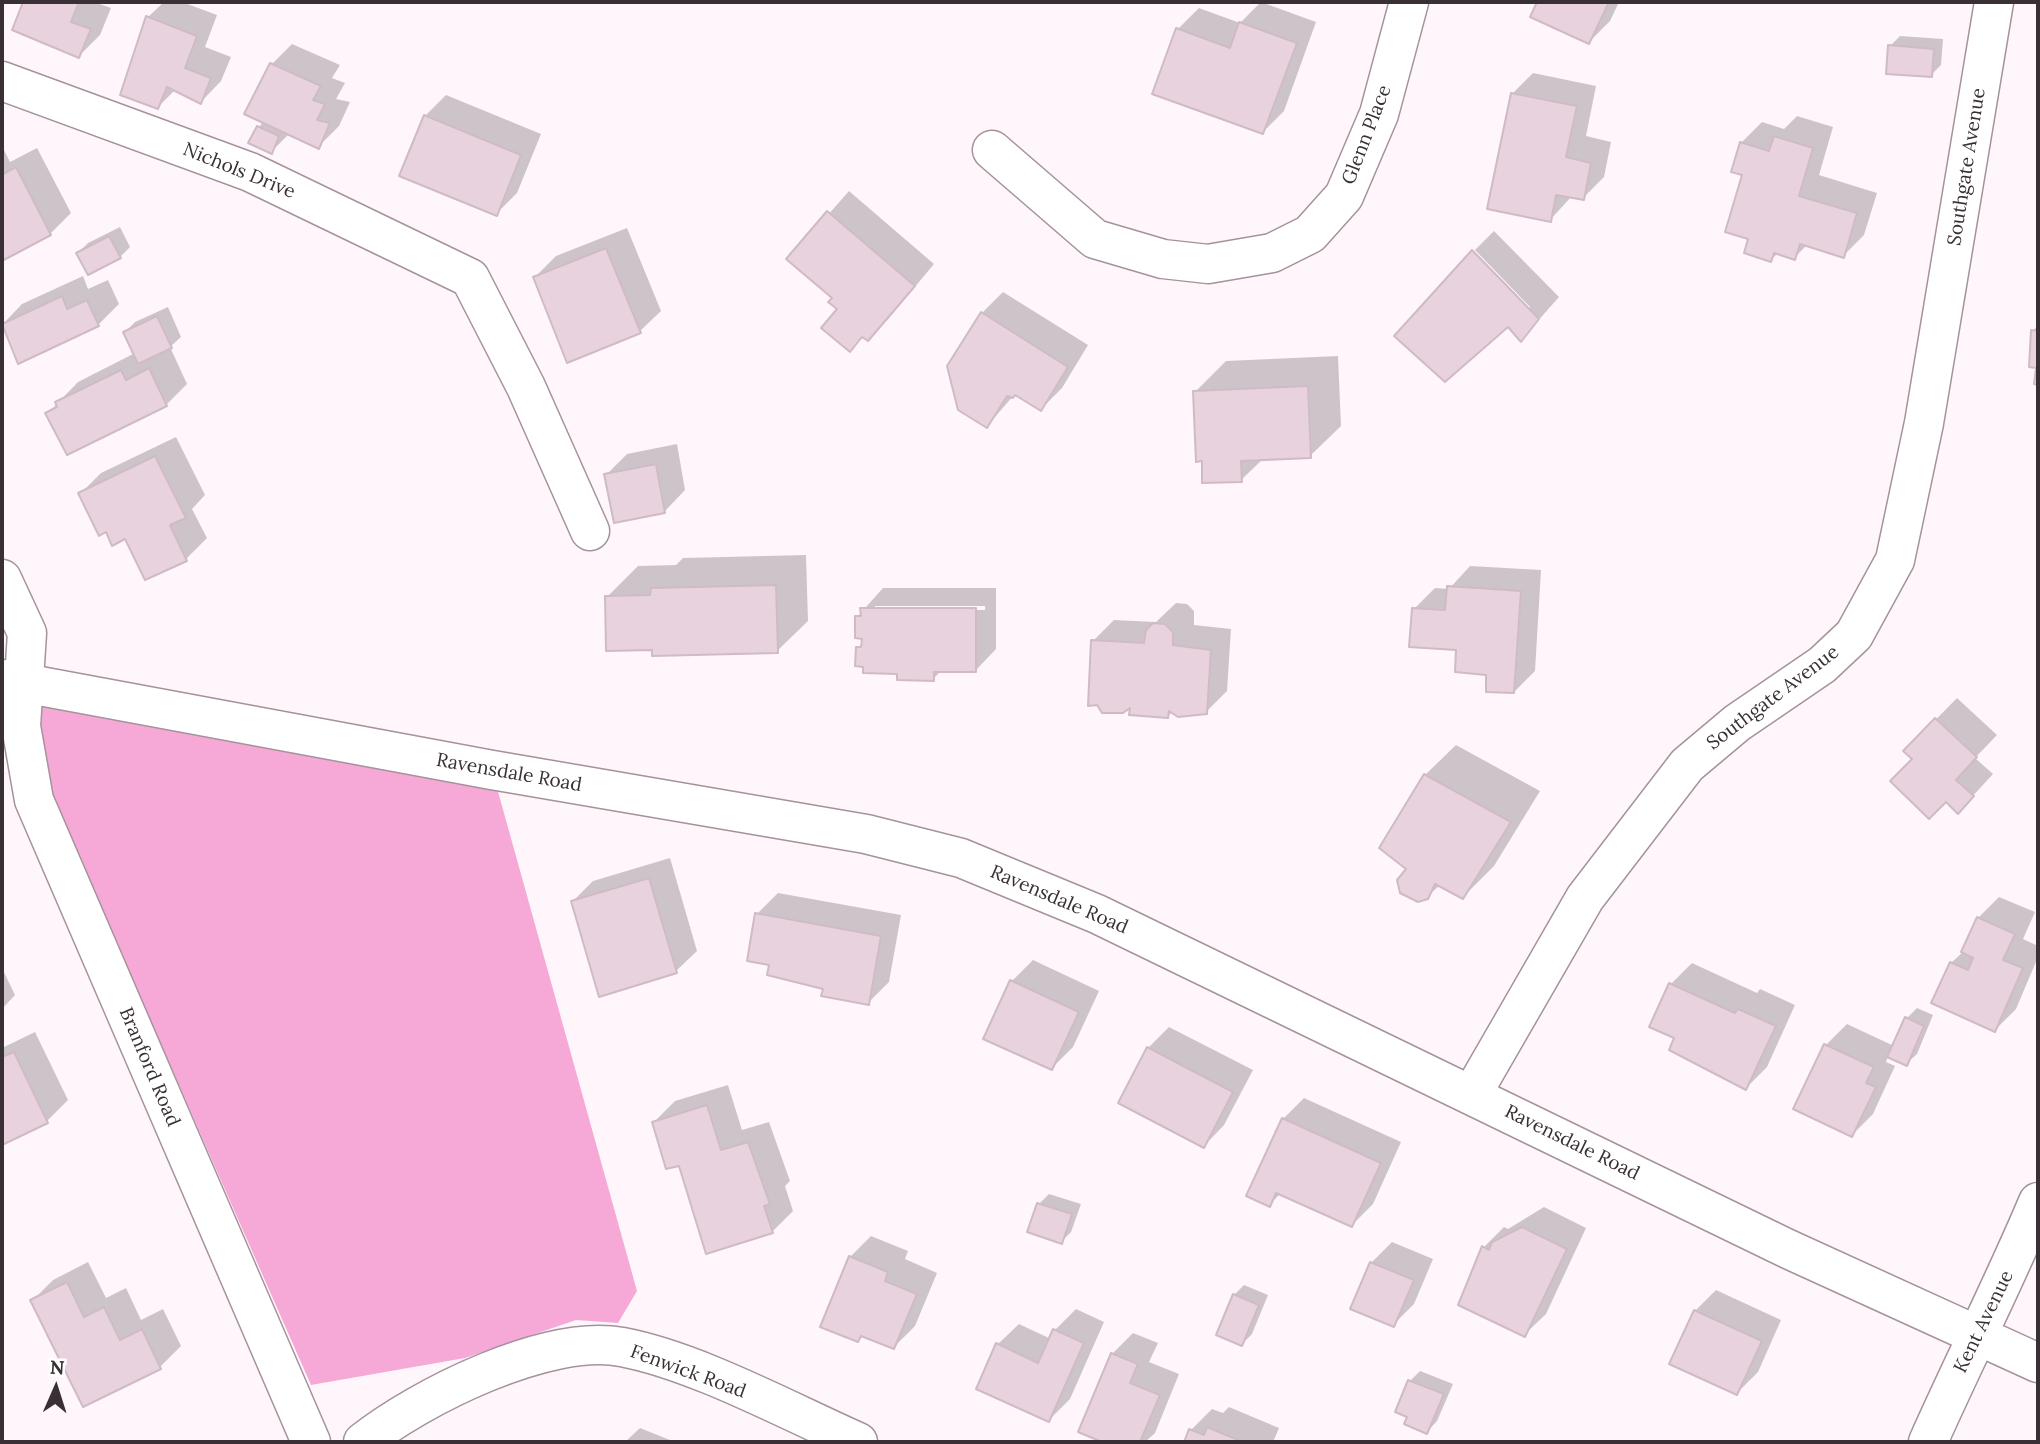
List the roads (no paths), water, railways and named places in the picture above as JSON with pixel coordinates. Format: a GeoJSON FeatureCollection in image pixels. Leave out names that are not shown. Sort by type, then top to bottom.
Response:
{"type":"FeatureCollection","features":[{"type":"Feature","properties":{"kind":"street","name":"Glenn Place"},"geometry":{"type":"LineString","coordinates":[[992,150],[1095,239],[1163,259],[1208,264],[1272,253],[1310,234],[1344,196],[1379,114],[1409,2]]}},
{"type":"Feature","properties":{"kind":"street","name":"Southgate Avenue"},"geometry":{"type":"LineString","coordinates":[[1472,1094],[1585,898],[1687,765],[1737,723],[1822,665],[1854,635],[1895,560],[1924,424],[1994,2]]}},
{"type":"Feature","properties":{"kind":"street","name":"Nichols Drive"},"geometry":{"type":"LineString","coordinates":[[2,81],[250,172],[470,278],[526,387],[590,531]]}},
{"type":"Feature","properties":{"kind":"street","name":"Branford Road"},"geometry":{"type":"LineString","coordinates":[[2,579],[27,633],[12,681],[34,800],[311,1442]]}},
{"type":"Feature","properties":{"kind":"street","name":"Ravensdale Road"},"geometry":{"type":"LineString","coordinates":[[12,681],[492,770],[866,834],[961,858],[1097,914],[1976,1337],[2038,1363]]}},
{"type":"Feature","properties":{"kind":"street","name":"Kent Avenue"},"geometry":{"type":"LineString","coordinates":[[1928,1442],[1976,1337],[2000,1295],[2038,1202]]}},
{"type":"Feature","properties":{"kind":"street","name":"Fenwick Road"},"geometry":{"type":"LineString","coordinates":[[363,1442],[412,1409],[482,1375],[547,1351],[582,1344],[622,1347],[689,1368],[858,1442]]}}]}
